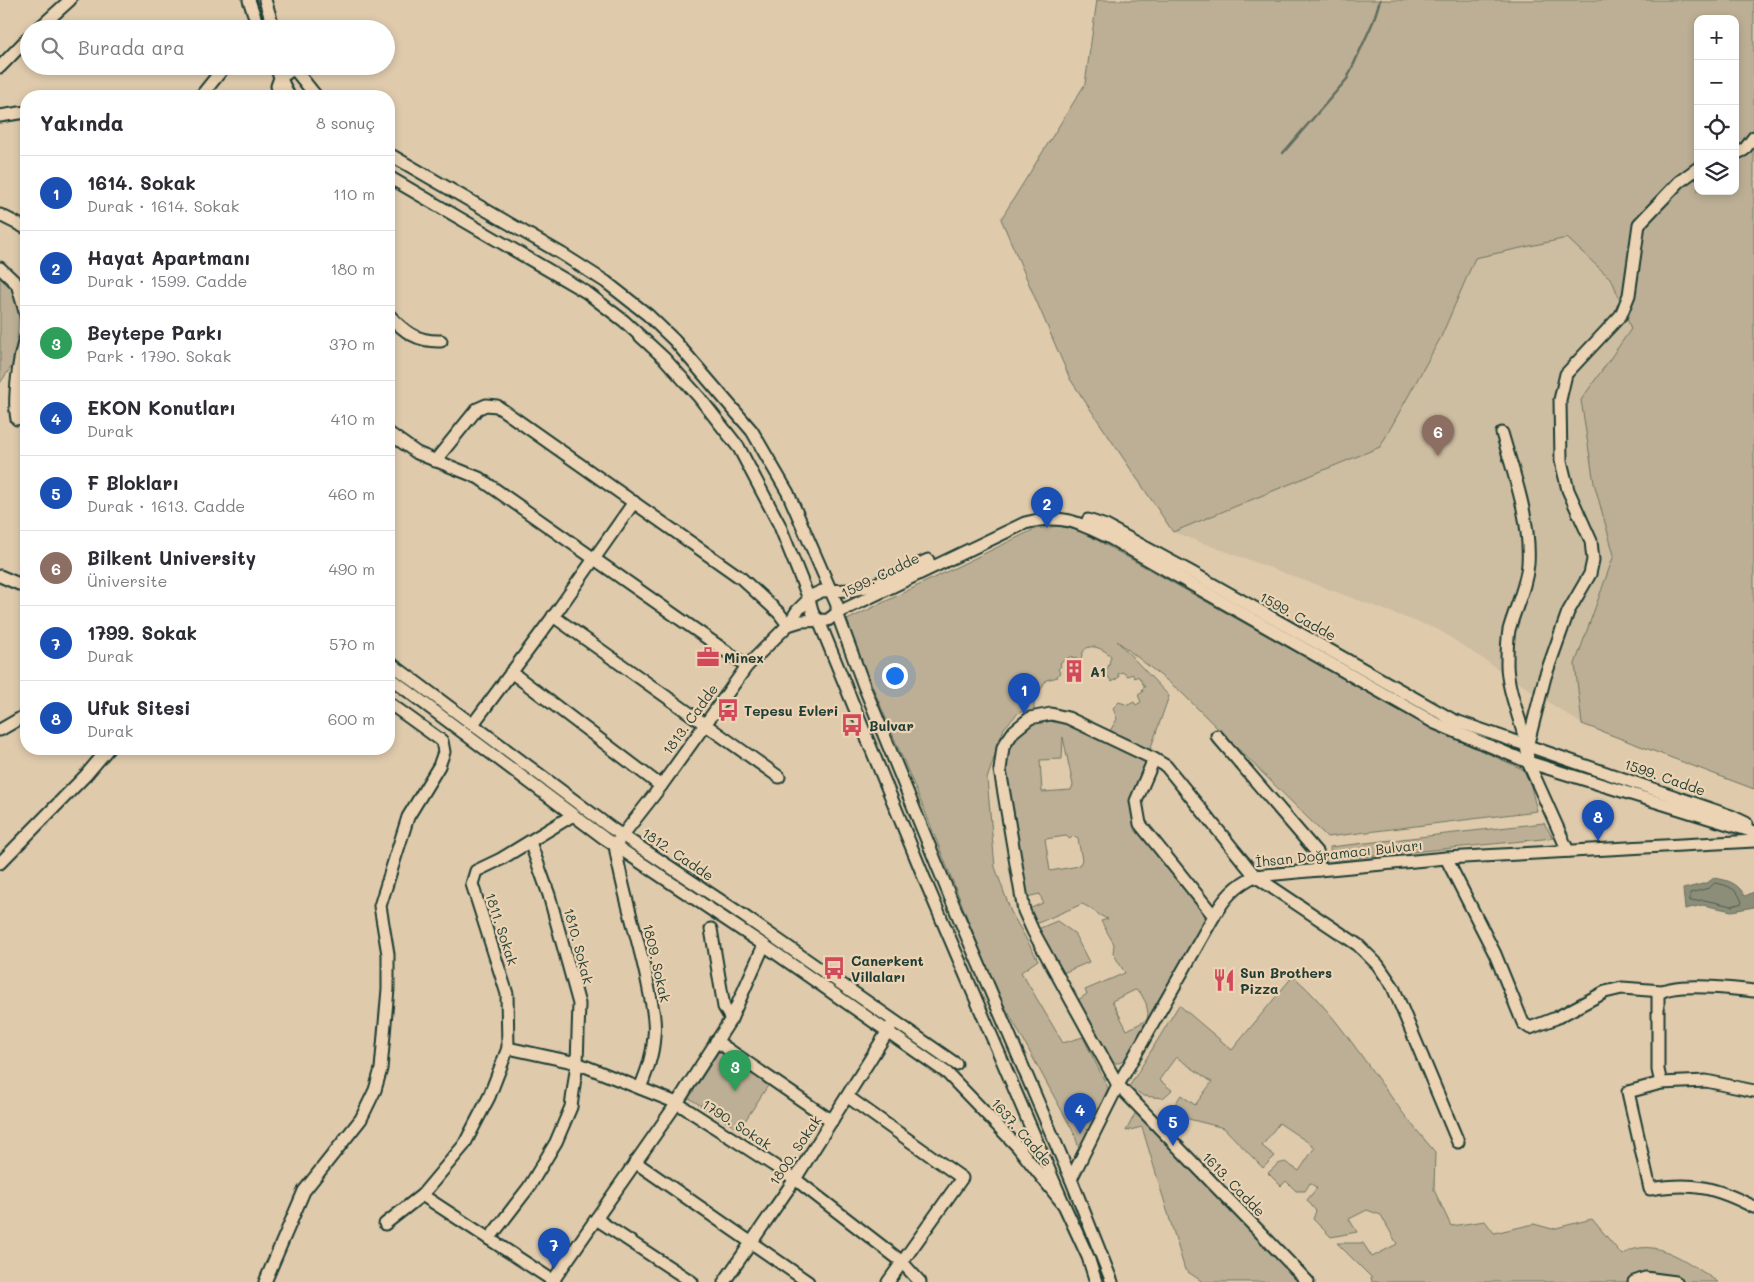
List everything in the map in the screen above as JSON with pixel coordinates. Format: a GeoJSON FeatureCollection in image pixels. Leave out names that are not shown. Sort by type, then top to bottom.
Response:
{"type":"FeatureCollection","features":[{"type":"Feature","properties":{"kind":"street"},"geometry":{"type":"LineString","coordinates":[[48,20],[70,0]]}},
{"type":"Feature","properties":{"kind":"street"},"geometry":{"type":"LineString","coordinates":[[249,0],[256,20]]}},
{"type":"Feature","properties":{"kind":"street"},"geometry":{"type":"LineString","coordinates":[[265,0],[271,20]]}},
{"type":"Feature","properties":{"kind":"street"},"geometry":{"type":"LineString","coordinates":[[0,67],[20,46]]}},
{"type":"Feature","properties":{"kind":"street"},"geometry":{"type":"LineString","coordinates":[[206,90],[218,75]]}},
{"type":"Feature","properties":{"kind":"street"},"geometry":{"type":"LineString","coordinates":[[279,75],[285,90]]}},
{"type":"Feature","properties":{"kind":"street"},"geometry":{"type":"LineString","coordinates":[[278,90],[277,86],[280,78],[284,75]]}},
{"type":"Feature","properties":{"kind":"street"},"geometry":{"type":"LineString","coordinates":[[299,75],[311,90]]}},
{"type":"Feature","properties":{"kind":"street"},"geometry":{"type":"LineString","coordinates":[[0,116],[20,113]]}},
{"type":"Feature","properties":{"kind":"street"},"geometry":{"type":"LineString","coordinates":[[1739,152],[1744,150],[1754,137]]}},
{"type":"Feature","properties":{"kind":"street"},"geometry":{"type":"LineString","coordinates":[[395,157],[562,254],[606,282],[641,309],[674,340],[752,431],[788,493],[837,605],[837,613],[864,686],[951,899],[1071,1178],[1112,1282]]}},
{"type":"Feature","properties":{"kind":"street"},"geometry":{"type":"LineString","coordinates":[[1527,747],[1545,677],[1568,612],[1590,574],[1593,560],[1591,541],[1568,490],[1561,461],[1560,400],[1566,374],[1621,315],[1629,294],[1639,224],[1679,182],[1694,171]]}},
{"type":"Feature","properties":{"kind":"street"},"geometry":{"type":"LineString","coordinates":[[395,181],[586,292],[624,321],[664,358],[699,397],[738,448],[779,524],[809,599],[813,614],[819,621],[927,885],[1064,1205]]}},
{"type":"Feature","properties":{"kind":"street"},"geometry":{"type":"LineString","coordinates":[[0,215],[20,225]]}},
{"type":"Feature","properties":{"kind":"street"},"geometry":{"type":"LineString","coordinates":[[0,268],[17,284],[20,294]]}},
{"type":"Feature","properties":{"kind":"street"},"geometry":{"type":"LineString","coordinates":[[395,322],[403,331],[427,342],[441,341]]}},
{"type":"Feature","properties":{"kind":"street"},"geometry":{"type":"LineString","coordinates":[[16,419],[16,387],[20,367]]}},
{"type":"Feature","properties":{"kind":"street"},"geometry":{"type":"LineString","coordinates":[[435,461],[477,409],[494,404],[741,578],[780,613],[788,625],[801,621],[828,620],[837,613]]}},
{"type":"Feature","properties":{"kind":"street"},"geometry":{"type":"LineString","coordinates":[[1502,433],[1527,533],[1528,565],[1523,592],[1509,632],[1507,666],[1514,708],[1527,747],[1528,762],[1568,851]]}},
{"type":"Feature","properties":{"kind":"street"},"geometry":{"type":"LineString","coordinates":[[395,437],[418,454],[479,478],[747,666]]}},
{"type":"Feature","properties":{"kind":"street"},"geometry":{"type":"LineString","coordinates":[[472,724],[553,616],[634,502]]}},
{"type":"Feature","properties":{"kind":"street","name":"1599. Cadde"},"geometry":{"type":"LineString","coordinates":[[829,590],[852,590],[871,586],[1023,519],[1045,512],[1072,515],[1115,531],[1453,720],[1731,816],[1754,827]]}},
{"type":"Feature","properties":{"kind":"street","name":"1599. Cadde"},"geometry":{"type":"LineString","coordinates":[[837,613],[1025,523],[1044,517],[1074,520],[1110,538],[1435,723],[1528,762],[1754,832]]}},
{"type":"Feature","properties":{"kind":"street"},"geometry":{"type":"LineString","coordinates":[[0,576],[20,584]]}},
{"type":"Feature","properties":{"kind":"street"},"geometry":{"type":"LineString","coordinates":[[809,599],[817,592],[829,590]]}},
{"type":"Feature","properties":{"kind":"street","name":"1813. Cadde"},"geometry":{"type":"LineString","coordinates":[[615,845],[661,786],[747,666],[788,625],[809,599]]}},
{"type":"Feature","properties":{"kind":"street"},"geometry":{"type":"LineString","coordinates":[[553,616],[779,777]]}},
{"type":"Feature","properties":{"kind":"street","name":"1812. Cadde"},"geometry":{"type":"LineString","coordinates":[[395,666],[623,836],[956,1064]]}},
{"type":"Feature","properties":{"kind":"street"},"geometry":{"type":"LineString","coordinates":[[511,672],[661,786]]}},
{"type":"Feature","properties":{"kind":"street","name":"1812. Cadde"},"geometry":{"type":"LineString","coordinates":[[395,681],[615,845],[764,945],[888,1032]]}},
{"type":"Feature","properties":{"kind":"street"},"geometry":{"type":"LineString","coordinates":[[265,1282],[304,1191],[361,1119],[375,1090],[381,1069],[388,989],[388,954],[380,906],[408,816],[439,766],[444,752],[442,741],[395,707]]}},
{"type":"Feature","properties":{"kind":"street","name":"1613. Cadde"},"geometry":{"type":"LineString","coordinates":[[1308,1282],[1118,1084],[1024,911],[1000,770],[1003,747],[1014,730],[1030,718],[1050,714],[1070,719],[1166,766],[1255,876],[1358,945],[1378,965],[1393,987],[1458,1142]]}},
{"type":"Feature","properties":{"kind":"street"},"geometry":{"type":"LineString","coordinates":[[0,730],[20,718]]}},
{"type":"Feature","properties":{"kind":"street"},"geometry":{"type":"LineString","coordinates":[[1217,736],[1318,854],[1319,870]]}},
{"type":"Feature","properties":{"kind":"street"},"geometry":{"type":"LineString","coordinates":[[0,863],[86,775],[103,755]]}},
{"type":"Feature","properties":{"kind":"street"},"geometry":{"type":"LineString","coordinates":[[1154,759],[1136,801],[1140,824],[1214,916]]}},
{"type":"Feature","properties":{"kind":"street","name":"1811. Sokak"},"geometry":{"type":"LineString","coordinates":[[508,1048],[507,994],[472,884],[476,871],[502,859],[573,814]]}},
{"type":"Feature","properties":{"kind":"street","name":"İhsan Doğramacı Bulvarı"},"geometry":{"type":"LineString","coordinates":[[1071,1178],[1118,1084],[1214,916],[1233,890],[1255,876],[1446,858],[1754,841]]}},
{"type":"Feature","properties":{"kind":"street","name":"1810. Sokak"},"geometry":{"type":"LineString","coordinates":[[489,1239],[529,1187],[556,1142],[572,1107],[577,1063],[579,1004],[549,895],[530,842]]}},
{"type":"Feature","properties":{"kind":"street","name":"1809. Sokak"},"geometry":{"type":"LineString","coordinates":[[615,845],[620,879],[645,969],[653,1011],[655,1035],[650,1063],[640,1088]]}},
{"type":"Feature","properties":{"kind":"street"},"geometry":{"type":"LineString","coordinates":[[1446,858],[1495,954],[1523,1023],[1530,1028],[1556,1018],[1605,992],[1622,988],[1662,991],[1677,988],[1754,991]]}},
{"type":"Feature","properties":{"kind":"street"},"geometry":{"type":"LineString","coordinates":[[711,929],[724,1007],[731,1019]]}},
{"type":"Feature","properties":{"kind":"street"},"geometry":{"type":"LineString","coordinates":[[422,1195],[553,1282],[677,1103],[731,1019],[764,945]]}},
{"type":"Feature","properties":{"kind":"street"},"geometry":{"type":"LineString","coordinates":[[1661,1084],[1658,1070],[1658,994],[1662,991]]}},
{"type":"Feature","properties":{"kind":"street","name":"1800. Sokak"},"geometry":{"type":"LineString","coordinates":[[724,1282],[795,1179],[895,1021]]}},
{"type":"Feature","properties":{"kind":"street","name":"1637. Cadde"},"geometry":{"type":"LineString","coordinates":[[888,1032],[947,1073],[1018,1147],[1064,1205],[1088,1257],[1096,1282]]}},
{"type":"Feature","properties":{"kind":"street"},"geometry":{"type":"LineString","coordinates":[[716,1041],[832,1121]]}},
{"type":"Feature","properties":{"kind":"street"},"geometry":{"type":"LineString","coordinates":[[385,1224],[422,1195],[464,1145],[489,1097],[508,1048]]}},
{"type":"Feature","properties":{"kind":"street","name":"1790. Sokak"},"geometry":{"type":"LineString","coordinates":[[508,1048],[577,1063],[677,1103],[795,1179],[901,1261],[920,1282]]}},
{"type":"Feature","properties":{"kind":"street"},"geometry":{"type":"LineString","coordinates":[[1754,1092],[1706,1082],[1661,1084],[1628,1092],[1650,1189],[1678,1184],[1707,1187],[1754,1207]]}},
{"type":"Feature","properties":{"kind":"street"},"geometry":{"type":"LineString","coordinates":[[848,1097],[962,1178],[901,1261],[888,1282]]}},
{"type":"Feature","properties":{"kind":"street"},"geometry":{"type":"LineString","coordinates":[[635,1162],[808,1282]]}},
{"type":"Feature","properties":{"kind":"street"},"geometry":{"type":"LineString","coordinates":[[596,1219],[692,1282]]}},
{"type":"Feature","properties":{"kind":"street"},"geometry":{"type":"LineString","coordinates":[[1634,1282],[1645,1278],[1676,1282]]}},
{"type":"Feature","properties":{"kind":"shaded area"},"geometry":{"type":"Polygon","coordinates":[[[1097,0],[1754,0],[1754,789],[1582,724],[1439,630],[1173,532],[1070,379],[1001,219],[1085,84],[1097,0]]]}},
{"type":"Feature","properties":{"kind":"shaded area"},"geometry":{"type":"Polygon","coordinates":[[[1097,0],[1754,0],[1754,789],[1582,724],[1575,664],[1614,555],[1594,483],[1581,400],[1631,329],[1612,280],[1567,238],[1475,258],[1441,337],[1380,447],[1173,532],[1070,379],[1001,219],[1085,84],[1097,0]]]}},
{"type":"Feature","properties":{"kind":"shaded area"},"geometry":{"type":"Polygon","coordinates":[[[0,274],[13,287],[19,312],[17,341],[12,366],[0,383],[0,274]]]}},
{"type":"Feature","properties":{"kind":"shaded area"},"geometry":{"type":"Polygon","coordinates":[[[1059,526],[1081,531],[1430,728],[1527,771],[1537,811],[1327,837],[1180,691],[1117,641],[1169,696],[1150,750],[1110,731],[1117,719],[1113,708],[1119,702],[1128,705],[1134,702],[1136,705],[1141,702],[1138,695],[1143,692],[1142,689],[1145,687],[1138,676],[1135,678],[1132,674],[1128,676],[1122,672],[1112,682],[1104,671],[1108,668],[1111,656],[1101,649],[1093,647],[1089,647],[1083,652],[1079,663],[1076,658],[1073,659],[1071,656],[1060,663],[1058,677],[1046,680],[1034,702],[1034,712],[1019,712],[1004,728],[987,779],[995,867],[1011,912],[1038,960],[1021,972],[1063,1043],[1083,1037],[1108,1088],[1080,1151],[1074,1133],[996,990],[924,809],[845,621],[1035,529],[1059,526]]]}},
{"type":"Feature","properties":{"kind":"shaded area"},"geometry":{"type":"Polygon","coordinates":[[[1051,714],[1154,759],[1136,801],[1141,824],[1209,916],[1130,1055],[1119,1063],[1111,1063],[1085,1021],[1087,1016],[1078,1000],[1087,994],[1085,990],[1125,973],[1113,953],[1114,944],[1101,921],[1108,919],[1082,904],[1031,926],[1024,911],[1043,903],[1040,894],[1022,898],[1019,853],[1008,782],[1002,782],[1004,753],[1006,743],[1016,731],[1051,714]],[[1063,737],[1062,759],[1040,760],[1042,792],[1071,790],[1073,785],[1063,737]],[[1066,836],[1045,839],[1050,871],[1079,866],[1082,860],[1078,839],[1073,836],[1070,839],[1066,836]],[[1135,990],[1112,1001],[1127,1030],[1147,1020],[1146,1003],[1140,992],[1135,990]]]}},
{"type":"Feature","properties":{"kind":"shaded area"},"geometry":{"type":"Polygon","coordinates":[[[1544,823],[1553,838],[1331,860],[1330,847],[1544,823]]]}},
{"type":"Feature","properties":{"kind":"shaded area"},"geometry":{"type":"Polygon","coordinates":[[[1057,921],[1074,933],[1089,962],[1063,973],[1050,950],[1045,952],[1033,931],[1057,921]]]}},
{"type":"Feature","properties":{"kind":"shaded area"},"geometry":{"type":"Polygon","coordinates":[[[1293,976],[1334,1019],[1402,1112],[1435,1152],[1434,1190],[1451,1226],[1485,1221],[1494,1233],[1534,1224],[1552,1229],[1592,1219],[1622,1255],[1634,1249],[1659,1249],[1684,1260],[1718,1282],[1372,1282],[1371,1277],[1337,1243],[1363,1243],[1372,1257],[1397,1244],[1381,1215],[1367,1210],[1349,1219],[1357,1232],[1331,1237],[1313,1219],[1316,1211],[1307,1200],[1317,1188],[1310,1183],[1305,1191],[1296,1191],[1286,1181],[1281,1186],[1268,1173],[1278,1164],[1285,1162],[1299,1171],[1315,1147],[1279,1123],[1262,1146],[1275,1156],[1263,1168],[1224,1128],[1177,1116],[1175,1104],[1181,1095],[1195,1105],[1212,1082],[1176,1057],[1159,1080],[1172,1090],[1163,1098],[1144,1096],[1129,1087],[1179,1005],[1232,1050],[1293,976]]]}},
{"type":"Feature","properties":{"kind":"shaded area"},"geometry":{"type":"Polygon","coordinates":[[[720,1050],[769,1084],[739,1130],[689,1098],[720,1050]]]}},
{"type":"Feature","properties":{"kind":"shaded area"},"geometry":{"type":"Polygon","coordinates":[[[1138,1108],[1308,1282],[1203,1282],[1185,1270],[1142,1127],[1126,1131],[1138,1108]]]}},
{"type":"Feature","properties":{"kind":"water"},"geometry":{"type":"Polygon","coordinates":[[[1714,878],[1732,883],[1745,896],[1754,892],[1754,907],[1732,911],[1703,905],[1685,909],[1683,889],[1707,883],[1714,878]]]}},
{"type":"Feature","properties":{"kind":"waterway"},"geometry":{"type":"LineString","coordinates":[[1283,153],[1347,79],[1373,22],[1380,0]]}},
{"type":"Feature","properties":{"kind":"place","name":"Bilkent University"},"geometry":{"type":"Point","coordinates":[1438,456]}},
{"type":"Feature","properties":{"kind":"place","name":"Hayat Apartmanı"},"geometry":{"type":"Point","coordinates":[1047,528]}},
{"type":"Feature","properties":{"kind":"place","name":"Minex"},"geometry":{"type":"Point","coordinates":[708,657]}},
{"type":"Feature","properties":{"kind":"place","name":"A1"},"geometry":{"type":"Point","coordinates":[1074,671]}},
{"type":"Feature","properties":{"kind":"place","name":"Tepesu Evleri"},"geometry":{"type":"Point","coordinates":[728,710]}},
{"type":"Feature","properties":{"kind":"place","name":"1614. Sokak"},"geometry":{"type":"Point","coordinates":[1024,714]}},
{"type":"Feature","properties":{"kind":"place","name":"Bulvar"},"geometry":{"type":"Point","coordinates":[852,725]}},
{"type":"Feature","properties":{"kind":"place","name":"Ufuk Sitesi"},"geometry":{"type":"Point","coordinates":[1598,841]}},
{"type":"Feature","properties":{"kind":"place","name":"Canerkent Villaları"},"geometry":{"type":"Point","coordinates":[834,968]}},
{"type":"Feature","properties":{"kind":"place","name":"Sun Brothers Pizza"},"geometry":{"type":"Point","coordinates":[1224,980]}},
{"type":"Feature","properties":{"kind":"place","name":"Beytepe Parkı"},"geometry":{"type":"Point","coordinates":[735,1091]}},
{"type":"Feature","properties":{"kind":"place","name":"EKON Konutları"},"geometry":{"type":"Point","coordinates":[1080,1134]}},
{"type":"Feature","properties":{"kind":"place","name":"F Blokları"},"geometry":{"type":"Point","coordinates":[1173,1146]}},
{"type":"Feature","properties":{"kind":"place","name":"1799. Sokak"},"geometry":{"type":"Point","coordinates":[554,1269]}}]}
